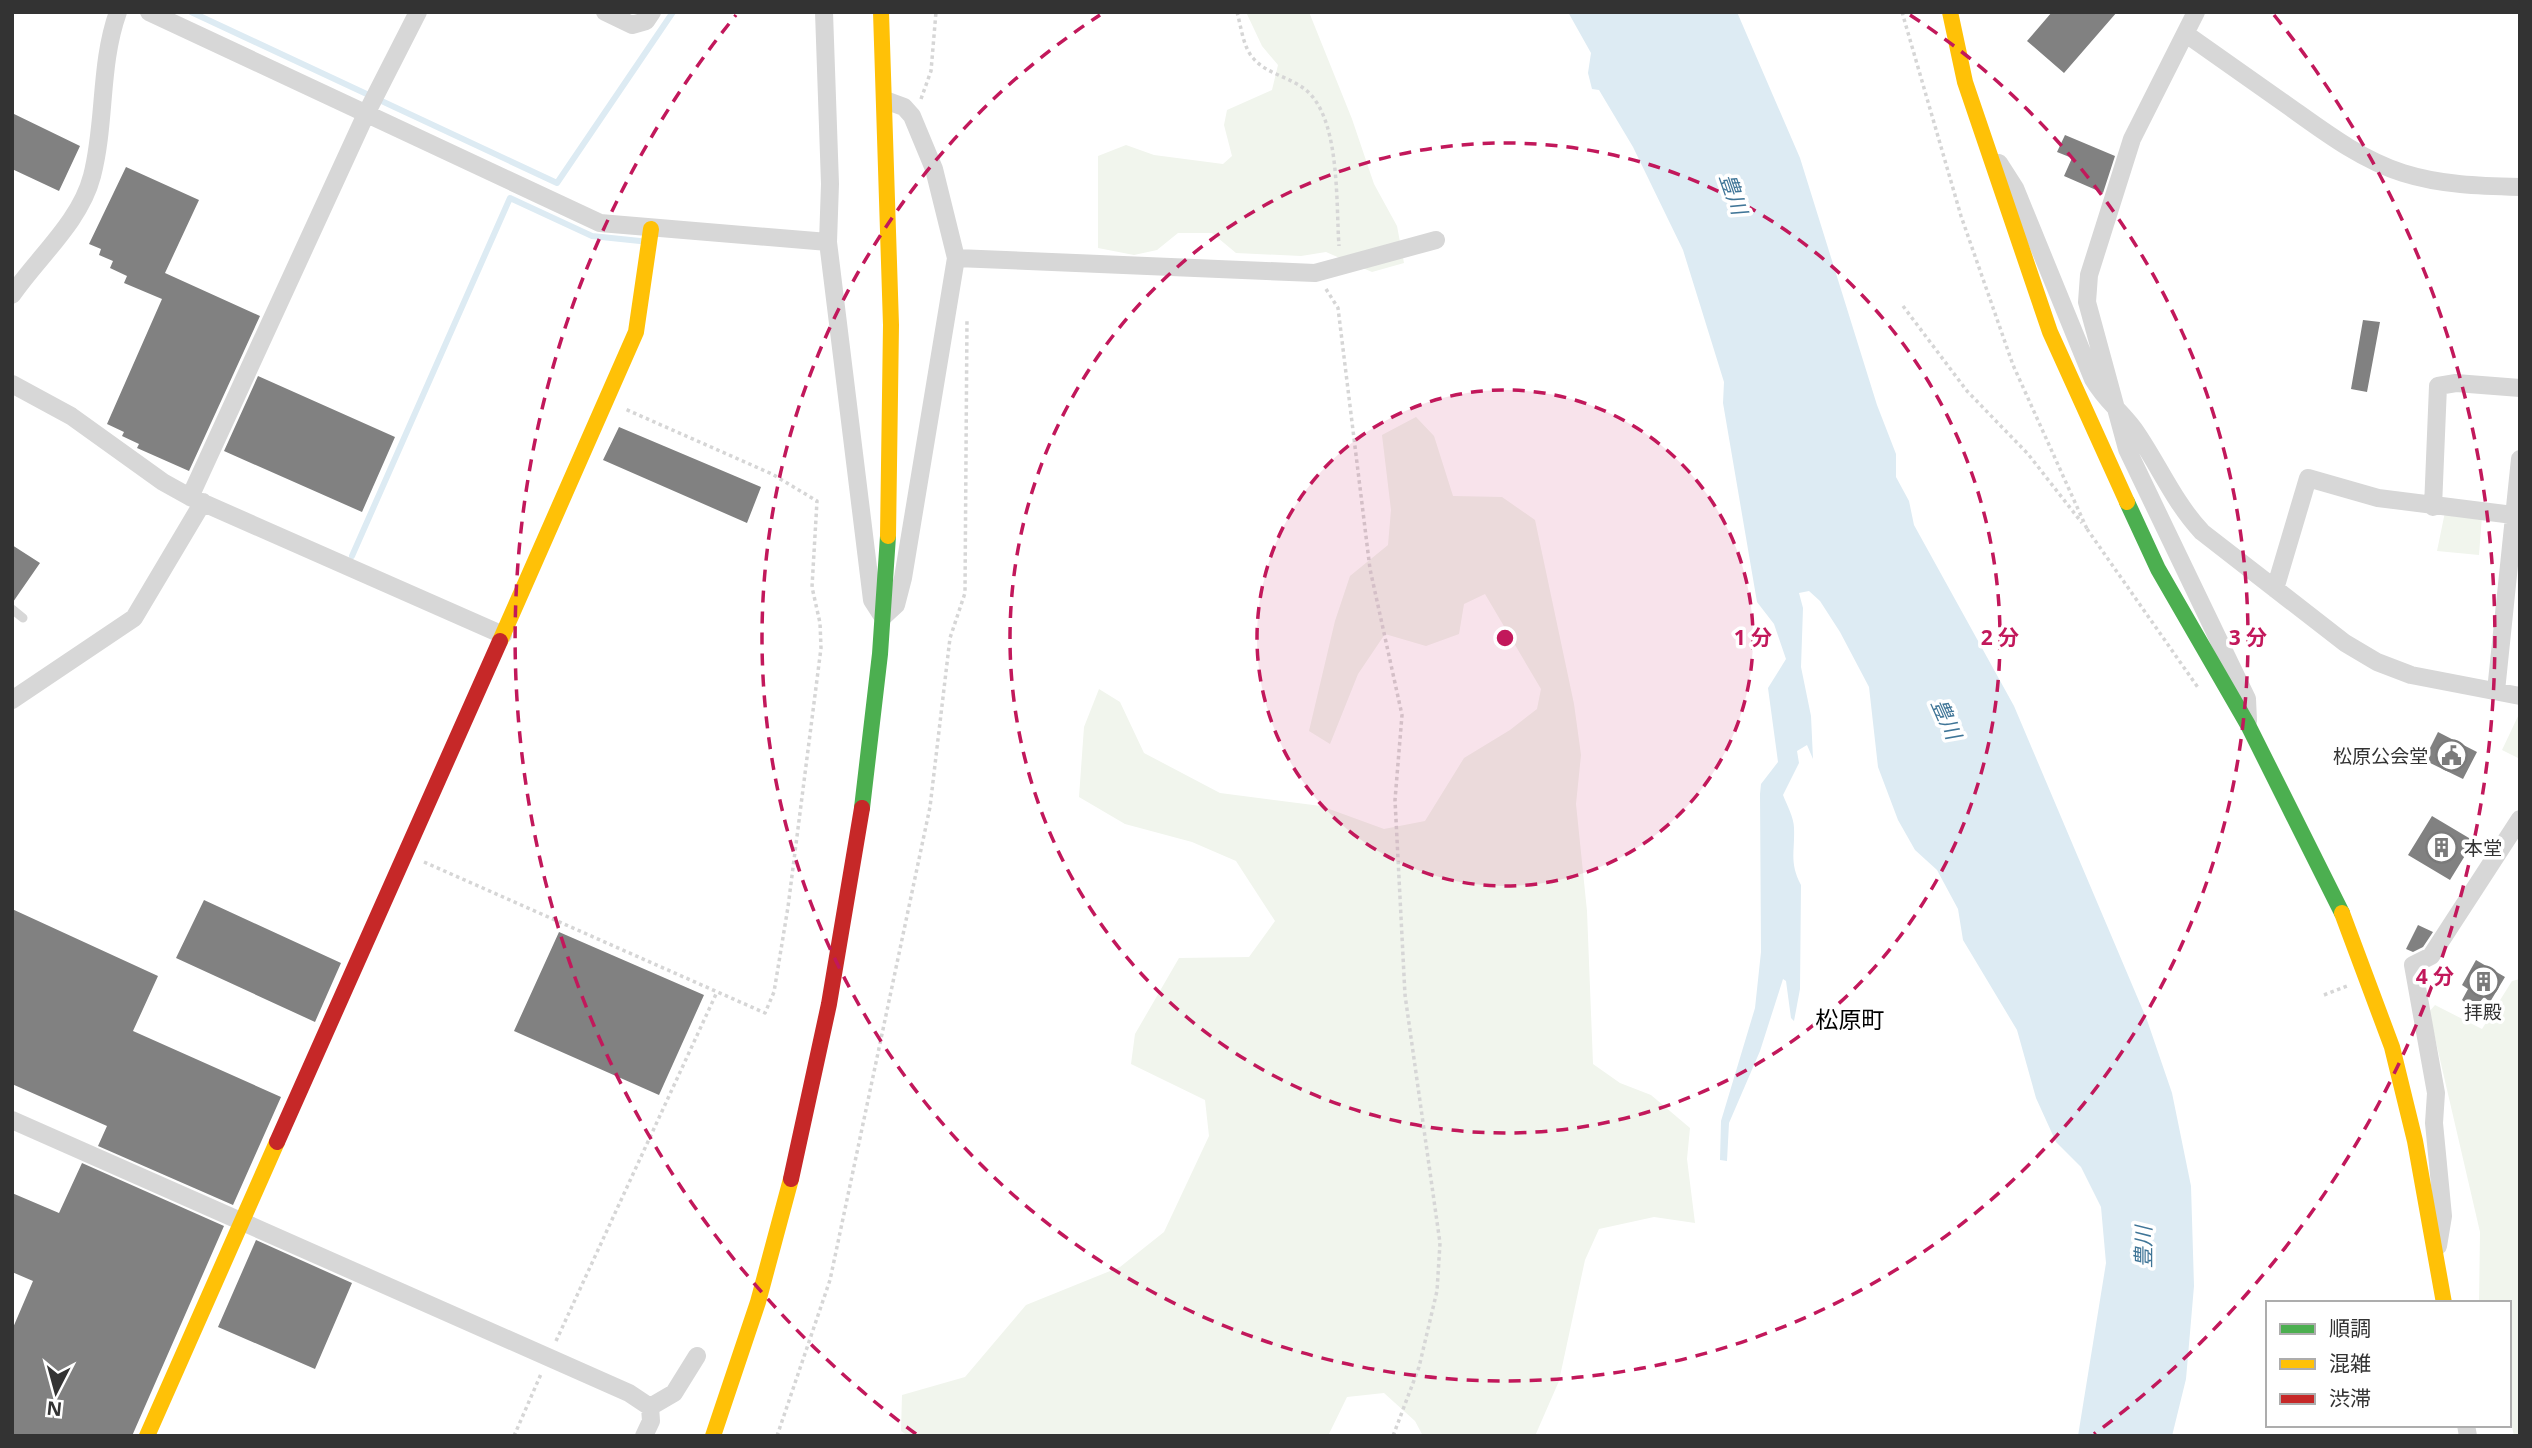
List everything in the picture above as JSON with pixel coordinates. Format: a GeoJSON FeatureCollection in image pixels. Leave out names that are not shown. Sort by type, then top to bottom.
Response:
{"type":"FeatureCollection","features":[{"type":"Feature","properties":{"kind":"street"},"geometry":{"type":"LineString","coordinates":[[15,285],[67,226],[91,179],[104,77],[118,12]]}},
{"type":"Feature","properties":{"kind":"street"},"geometry":{"type":"LineString","coordinates":[[149,12],[372,105],[600,223],[828,242]]}},
{"type":"Feature","properties":{"kind":"street"},"geometry":{"type":"LineString","coordinates":[[12,700],[134,618],[197,499],[372,105],[418,12]]}},
{"type":"Feature","properties":{"kind":"street"},"geometry":{"type":"LineString","coordinates":[[606,12],[632,25],[646,21],[652,12]]}},
{"type":"Feature","properties":{"kind":"street"},"geometry":{"type":"LineString","coordinates":[[824,12],[830,184],[828,242],[872,600],[883,617]]}},
{"type":"Feature","properties":{"kind":"street"},"geometry":{"type":"LineString","coordinates":[[713,1436],[740,1366],[792,1185],[827,1020],[850,890],[883,617],[889,512],[891,301],[881,12]]}},
{"type":"Feature","properties":{"kind":"street"},"geometry":{"type":"LineString","coordinates":[[1950,12],[1965,82],[2050,332],[2158,569],[2248,725],[2337,899],[2392,1047],[2415,1141],[2444,1301]]}},
{"type":"Feature","properties":{"kind":"street"},"geometry":{"type":"LineString","coordinates":[[2196,12],[2161,76],[2132,139],[2090,275],[2087,302],[2127,449],[2247,699],[2248,725]]}},
{"type":"Feature","properties":{"kind":"street"},"geometry":{"type":"LineString","coordinates":[[2186,34],[2338,141],[2370,159],[2401,172],[2432,180],[2462,185],[2520,187]]}},
{"type":"Feature","properties":{"kind":"street"},"geometry":{"type":"LineString","coordinates":[[883,617],[895,605],[903,578],[956,258],[934,169],[912,116],[904,107],[885,100]]}},
{"type":"Feature","properties":{"kind":"street"},"geometry":{"type":"LineString","coordinates":[[1990,156],[2004,167],[2015,188],[2104,400],[2134,429],[2184,513],[2221,549],[2346,643],[2377,662],[2411,675],[2520,696]]}},
{"type":"Feature","properties":{"kind":"street"},"geometry":{"type":"LineString","coordinates":[[147,1436],[636,332],[651,229]]}},
{"type":"Feature","properties":{"kind":"street"},"geometry":{"type":"LineString","coordinates":[[956,258],[1315,273],[1436,240]]}},
{"type":"Feature","properties":{"kind":"street"},"geometry":{"type":"LineString","coordinates":[[2433,507],[2438,386],[2456,383],[2520,388]]}},
{"type":"Feature","properties":{"kind":"street"},"geometry":{"type":"LineString","coordinates":[[12,384],[71,416],[163,482],[503,635]]}},
{"type":"Feature","properties":{"kind":"street"},"geometry":{"type":"LineString","coordinates":[[2496,691],[2520,459]]}},
{"type":"Feature","properties":{"kind":"street"},"geometry":{"type":"LineString","coordinates":[[2275,589],[2308,478],[2378,498],[2513,515]]}},
{"type":"Feature","properties":{"kind":"street"},"geometry":{"type":"LineString","coordinates":[[2435,1252],[2443,1216],[2434,1123],[2436,1093],[2413,965],[2431,956],[2520,819]]}},
{"type":"Feature","properties":{"kind":"street"},"geometry":{"type":"LineString","coordinates":[[12,1120],[549,1357],[629,1393],[650,1407]]}},
{"type":"Feature","properties":{"kind":"street"},"geometry":{"type":"LineString","coordinates":[[650,1407],[674,1393],[697,1356]]}},
{"type":"Feature","properties":{"kind":"street"},"geometry":{"type":"LineString","coordinates":[[644,1436],[651,1421],[650,1407]]}},
{"type":"Feature","properties":{"kind":"lane"},"geometry":{"type":"LineString","coordinates":[[12,609],[23,618]]}},
{"type":"Feature","properties":{"kind":"path"},"geometry":{"type":"LineString","coordinates":[[912,116],[931,71],[936,12]]}},
{"type":"Feature","properties":{"kind":"path"},"geometry":{"type":"LineString","coordinates":[[1237,12],[1252,57],[1269,71],[1300,86],[1312,96],[1324,120],[1332,148],[1340,266]]}},
{"type":"Feature","properties":{"kind":"path"},"geometry":{"type":"LineString","coordinates":[[1902,12],[1961,216],[2013,365],[2087,529]]}},
{"type":"Feature","properties":{"kind":"path"},"geometry":{"type":"LineString","coordinates":[[1315,273],[1338,309],[1370,569],[1402,715],[1395,800],[1405,995],[1440,1242],[1437,1291],[1419,1367],[1393,1436]]}},
{"type":"Feature","properties":{"kind":"path"},"geometry":{"type":"LineString","coordinates":[[1903,306],[1966,391],[2028,454],[2087,529],[2205,698]]}},
{"type":"Feature","properties":{"kind":"path"},"geometry":{"type":"LineString","coordinates":[[777,1436],[830,1280],[930,807],[950,638],[965,593],[967,315]]}},
{"type":"Feature","properties":{"kind":"path"},"geometry":{"type":"LineString","coordinates":[[406,854],[765,1013],[774,992],[821,648],[820,623],[811,587],[817,500],[772,474],[607,401]]}},
{"type":"Feature","properties":{"kind":"path"},"geometry":{"type":"LineString","coordinates":[[514,1436],[717,992]]}},
{"type":"Feature","properties":{"kind":"shaded area"},"geometry":{"type":"Polygon","coordinates":[[[1246,12],[1309,12],[1352,119],[1374,184],[1397,226],[1404,263],[1372,272],[1326,252],[1301,256],[1236,253],[1212,233],[1178,233],[1157,250],[1134,255],[1098,248],[1098,156],[1126,145],[1154,155],[1223,164],[1232,156],[1224,125],[1227,110],[1272,90],[1278,65],[1262,46],[1246,12]]]}},
{"type":"Feature","properties":{"kind":"shaded area"},"geometry":{"type":"Polygon","coordinates":[[[1416,417],[1434,436],[1453,496],[1502,497],[1535,520],[1574,704],[1581,755],[1576,804],[1587,911],[1593,1064],[1620,1083],[1651,1095],[1690,1128],[1687,1159],[1695,1223],[1654,1217],[1599,1229],[1585,1260],[1559,1381],[1535,1436],[1423,1436],[1415,1421],[1384,1393],[1347,1397],[1328,1436],[908,1436],[901,1431],[902,1395],[965,1377],[1026,1305],[1120,1267],[1164,1232],[1209,1136],[1205,1100],[1131,1064],[1135,1034],[1179,958],[1249,957],[1275,921],[1236,861],[1192,842],[1125,824],[1079,797],[1084,727],[1099,689],[1120,702],[1144,753],[1220,793],[1321,806],[1384,829],[1425,821],[1464,758],[1510,730],[1537,709],[1541,689],[1485,594],[1464,604],[1459,634],[1426,646],[1385,634],[1358,674],[1330,744],[1309,731],[1335,621],[1350,576],[1388,545],[1391,510],[1382,435],[1416,417]]]}},
{"type":"Feature","properties":{"kind":"shaded area"},"geometry":{"type":"Polygon","coordinates":[[[2445,512],[2482,516],[2479,555],[2437,551],[2445,512]]]}},
{"type":"Feature","properties":{"kind":"shaded area"},"geometry":{"type":"Polygon","coordinates":[[[2520,712],[2520,759],[2502,750],[2520,712]]]}},
{"type":"Feature","properties":{"kind":"shaded area"},"geometry":{"type":"Polygon","coordinates":[[[2520,979],[2520,1436],[2514,1436],[2511,1422],[2511,1301],[2479,1301],[2480,1232],[2429,1012],[2435,1005],[2482,1029],[2512,981],[2520,979]]]}},
{"type":"Feature","properties":{"kind":"water","name":"豊川"},"geometry":{"type":"Polygon","coordinates":[[[1568,12],[1737,12],[1800,158],[1877,405],[1896,454],[1896,477],[1909,501],[1914,525],[2014,706],[2147,1020],[2172,1093],[2191,1186],[2194,1286],[2186,1379],[2172,1436],[2078,1436],[2106,1263],[2101,1207],[2081,1167],[2056,1142],[2036,1098],[2017,1030],[1963,940],[1958,909],[1937,870],[1915,850],[1898,820],[1878,767],[1869,687],[1840,632],[1820,601],[1809,591],[1799,593],[1803,608],[1801,667],[1811,716],[1813,759],[1807,745],[1797,751],[1799,763],[1783,795],[1794,824],[1794,863],[1801,885],[1800,989],[1794,1021],[1791,1018],[1786,981],[1783,979],[1760,1051],[1729,1123],[1727,1161],[1720,1160],[1721,1121],[1755,1008],[1761,952],[1760,794],[1761,784],[1778,762],[1768,688],[1786,659],[1774,624],[1757,602],[1723,403],[1724,382],[1683,250],[1633,147],[1599,90],[1592,89],[1588,73],[1591,53],[1568,12]]]}},
{"type":"Feature","properties":{"kind":"building"},"geometry":{"type":"Polygon","coordinates":[[[2052,12],[2117,12],[2064,73],[2027,41],[2052,12]]]}},
{"type":"Feature","properties":{"kind":"building"},"geometry":{"type":"Polygon","coordinates":[[[12,113],[80,146],[59,191],[12,169],[12,113]]]}},
{"type":"Feature","properties":{"kind":"building"},"geometry":{"type":"Polygon","coordinates":[[[2065,135],[2115,156],[2103,193],[2064,176],[2072,158],[2057,152],[2065,135]]]}},
{"type":"Feature","properties":{"kind":"building"},"geometry":{"type":"Polygon","coordinates":[[[126,167],[199,200],[165,273],[260,316],[189,471],[137,448],[139,444],[122,436],[124,432],[107,424],[162,299],[124,283],[127,276],[110,268],[113,261],[99,255],[101,249],[89,244],[126,167]]]}},
{"type":"Feature","properties":{"kind":"building"},"geometry":{"type":"Polygon","coordinates":[[[2363,320],[2380,322],[2367,392],[2351,389],[2363,320]]]}},
{"type":"Feature","properties":{"kind":"building"},"geometry":{"type":"Polygon","coordinates":[[[258,376],[395,437],[362,512],[224,451],[258,376]]]}},
{"type":"Feature","properties":{"kind":"building"},"geometry":{"type":"Polygon","coordinates":[[[619,427],[761,487],[747,523],[603,460],[619,427]]]}},
{"type":"Feature","properties":{"kind":"building"},"geometry":{"type":"Polygon","coordinates":[[[12,545],[40,563],[13,602],[12,602],[12,545]]]}},
{"type":"Feature","properties":{"kind":"building","name":"松原公会堂"},"geometry":{"type":"Polygon","coordinates":[[[2438,732],[2477,752],[2463,779],[2424,760],[2438,732]]]}},
{"type":"Feature","properties":{"kind":"building","name":"本堂"},"geometry":{"type":"Polygon","coordinates":[[[2432,816],[2474,841],[2450,880],[2408,855],[2432,816]]]}},
{"type":"Feature","properties":{"kind":"building"},"geometry":{"type":"Polygon","coordinates":[[[204,900],[341,963],[315,1022],[176,958],[204,900]]]}},
{"type":"Feature","properties":{"kind":"building"},"geometry":{"type":"Polygon","coordinates":[[[12,909],[158,976],[133,1031],[281,1097],[233,1205],[98,1146],[107,1126],[12,1084],[12,909]]]}},
{"type":"Feature","properties":{"kind":"building"},"geometry":{"type":"Polygon","coordinates":[[[2418,925],[2433,932],[2423,947],[2413,952],[2406,949],[2418,925]]]}},
{"type":"Feature","properties":{"kind":"building"},"geometry":{"type":"Polygon","coordinates":[[[559,932],[704,995],[659,1095],[514,1031],[559,932]]]}},
{"type":"Feature","properties":{"kind":"building","name":"拝殿"},"geometry":{"type":"Polygon","coordinates":[[[2476,960],[2505,977],[2490,1002],[2484,997],[2474,1009],[2462,1000],[2468,989],[2462,985],[2476,960]]]}},
{"type":"Feature","properties":{"kind":"building"},"geometry":{"type":"Polygon","coordinates":[[[82,1163],[224,1226],[132,1436],[12,1436],[12,1330],[33,1281],[12,1272],[12,1193],[59,1213],[82,1163]]]}},
{"type":"Feature","properties":{"kind":"building"},"geometry":{"type":"Polygon","coordinates":[[[256,1240],[352,1283],[315,1369],[218,1327],[256,1240]]]}},
{"type":"Feature","properties":{"kind":"waterway"},"geometry":{"type":"LineString","coordinates":[[191,12],[557,183],[673,12]]}},
{"type":"Feature","properties":{"kind":"waterway"},"geometry":{"type":"LineString","coordinates":[[352,556],[510,198],[592,236],[640,241]]}},
{"type":"Feature","properties":{"kind":"traffic: fast"},"geometry":{"type":"LineString","coordinates":[[2127,502],[2158,569],[2248,725],[2342,913]]}},
{"type":"Feature","properties":{"kind":"traffic: fast"},"geometry":{"type":"LineString","coordinates":[[862,808],[880,654],[888,536]]}},
{"type":"Feature","properties":{"kind":"traffic: slow"},"geometry":{"type":"LineString","coordinates":[[881,12],[891,325],[888,536]]}},
{"type":"Feature","properties":{"kind":"traffic: slow"},"geometry":{"type":"LineString","coordinates":[[1950,12],[1965,82],[2050,332],[2127,502]]}},
{"type":"Feature","properties":{"kind":"traffic: slow"},"geometry":{"type":"LineString","coordinates":[[500,641],[636,332],[651,229]]}},
{"type":"Feature","properties":{"kind":"traffic: slow"},"geometry":{"type":"LineString","coordinates":[[2342,913],[2392,1047],[2415,1141],[2444,1301]]}},
{"type":"Feature","properties":{"kind":"traffic: slow"},"geometry":{"type":"LineString","coordinates":[[147,1436],[277,1142]]}},
{"type":"Feature","properties":{"kind":"traffic: slow"},"geometry":{"type":"LineString","coordinates":[[713,1436],[758,1302],[791,1179]]}},
{"type":"Feature","properties":{"kind":"traffic: jam"},"geometry":{"type":"LineString","coordinates":[[277,1142],[500,641]]}},
{"type":"Feature","properties":{"kind":"traffic: jam"},"geometry":{"type":"LineString","coordinates":[[791,1179],[829,1004],[862,808]]}},
{"type":"Feature","properties":{"kind":"place","name":"松原公会堂"},"geometry":{"type":"Point","coordinates":[2451,756]}},
{"type":"Feature","properties":{"kind":"place","name":"本堂"},"geometry":{"type":"Point","coordinates":[2441,848]}},
{"type":"Feature","properties":{"kind":"place","name":"拝殿"},"geometry":{"type":"Point","coordinates":[2483,981]}},
{"type":"Feature","properties":{"kind":"district","name":"松原町"},"geometry":{"type":"Point","coordinates":[1850,1020]}}]}
